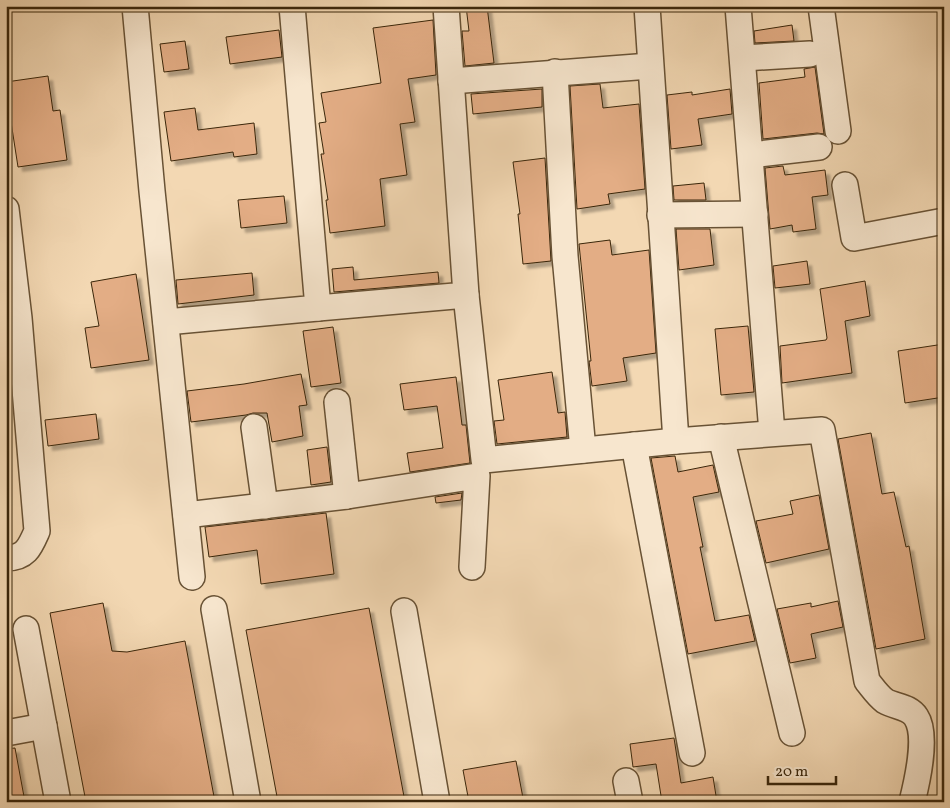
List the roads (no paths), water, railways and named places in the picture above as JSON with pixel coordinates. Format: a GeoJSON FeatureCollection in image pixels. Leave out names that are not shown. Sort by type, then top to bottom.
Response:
{"type":"FeatureCollection","features":[{"type":"Feature","properties":{"kind":"street"},"geometry":{"type":"LineString","coordinates":[[135,6],[192,577]]}},
{"type":"Feature","properties":{"kind":"street"},"geometry":{"type":"LineString","coordinates":[[292,6],[318,308]]}},
{"type":"Feature","properties":{"kind":"street"},"geometry":{"type":"LineString","coordinates":[[446,6],[480,468],[472,567]]}},
{"type":"Feature","properties":{"kind":"street"},"geometry":{"type":"LineString","coordinates":[[646,6],[676,441]]}},
{"type":"Feature","properties":{"kind":"street"},"geometry":{"type":"LineString","coordinates":[[738,6],[772,433]]}},
{"type":"Feature","properties":{"kind":"street"},"geometry":{"type":"LineString","coordinates":[[821,6],[838,131]]}},
{"type":"Feature","properties":{"kind":"street"},"geometry":{"type":"LineString","coordinates":[[743,58],[810,54]]}},
{"type":"Feature","properties":{"kind":"street"},"geometry":{"type":"LineString","coordinates":[[451,81],[650,66]]}},
{"type":"Feature","properties":{"kind":"street"},"geometry":{"type":"LineString","coordinates":[[555,72],[565,256],[584,450]]}},
{"type":"Feature","properties":{"kind":"street"},"geometry":{"type":"LineString","coordinates":[[751,154],[819,146]]}},
{"type":"Feature","properties":{"kind":"street"},"geometry":{"type":"LineString","coordinates":[[845,185],[854,238],[944,221]]}},
{"type":"Feature","properties":{"kind":"street"},"geometry":{"type":"LineString","coordinates":[[6,209],[20,318],[37,531],[28,551],[15,558],[6,558]]}},
{"type":"Feature","properties":{"kind":"street"},"geometry":{"type":"LineString","coordinates":[[660,215],[755,214]]}},
{"type":"Feature","properties":{"kind":"street"},"geometry":{"type":"LineString","coordinates":[[166,322],[466,295]]}},
{"type":"Feature","properties":{"kind":"street"},"geometry":{"type":"LineString","coordinates":[[337,402],[347,496]]}},
{"type":"Feature","properties":{"kind":"street"},"geometry":{"type":"LineString","coordinates":[[254,427],[265,506]]}},
{"type":"Feature","properties":{"kind":"street"},"geometry":{"type":"LineString","coordinates":[[186,515],[347,496],[480,468],[584,450],[822,430],[867,680],[885,701],[899,705],[916,717],[920,731],[920,766],[912,802]]}},
{"type":"Feature","properties":{"kind":"street"},"geometry":{"type":"LineString","coordinates":[[721,437],[792,733]]}},
{"type":"Feature","properties":{"kind":"street"},"geometry":{"type":"LineString","coordinates":[[634,445],[692,753]]}},
{"type":"Feature","properties":{"kind":"street"},"geometry":{"type":"LineString","coordinates":[[214,609],[248,802]]}},
{"type":"Feature","properties":{"kind":"street"},"geometry":{"type":"LineString","coordinates":[[404,611],[437,802]]}},
{"type":"Feature","properties":{"kind":"street"},"geometry":{"type":"LineString","coordinates":[[26,628],[58,802]]}},
{"type":"Feature","properties":{"kind":"street"},"geometry":{"type":"LineString","coordinates":[[6,733],[44,726]]}}]}
